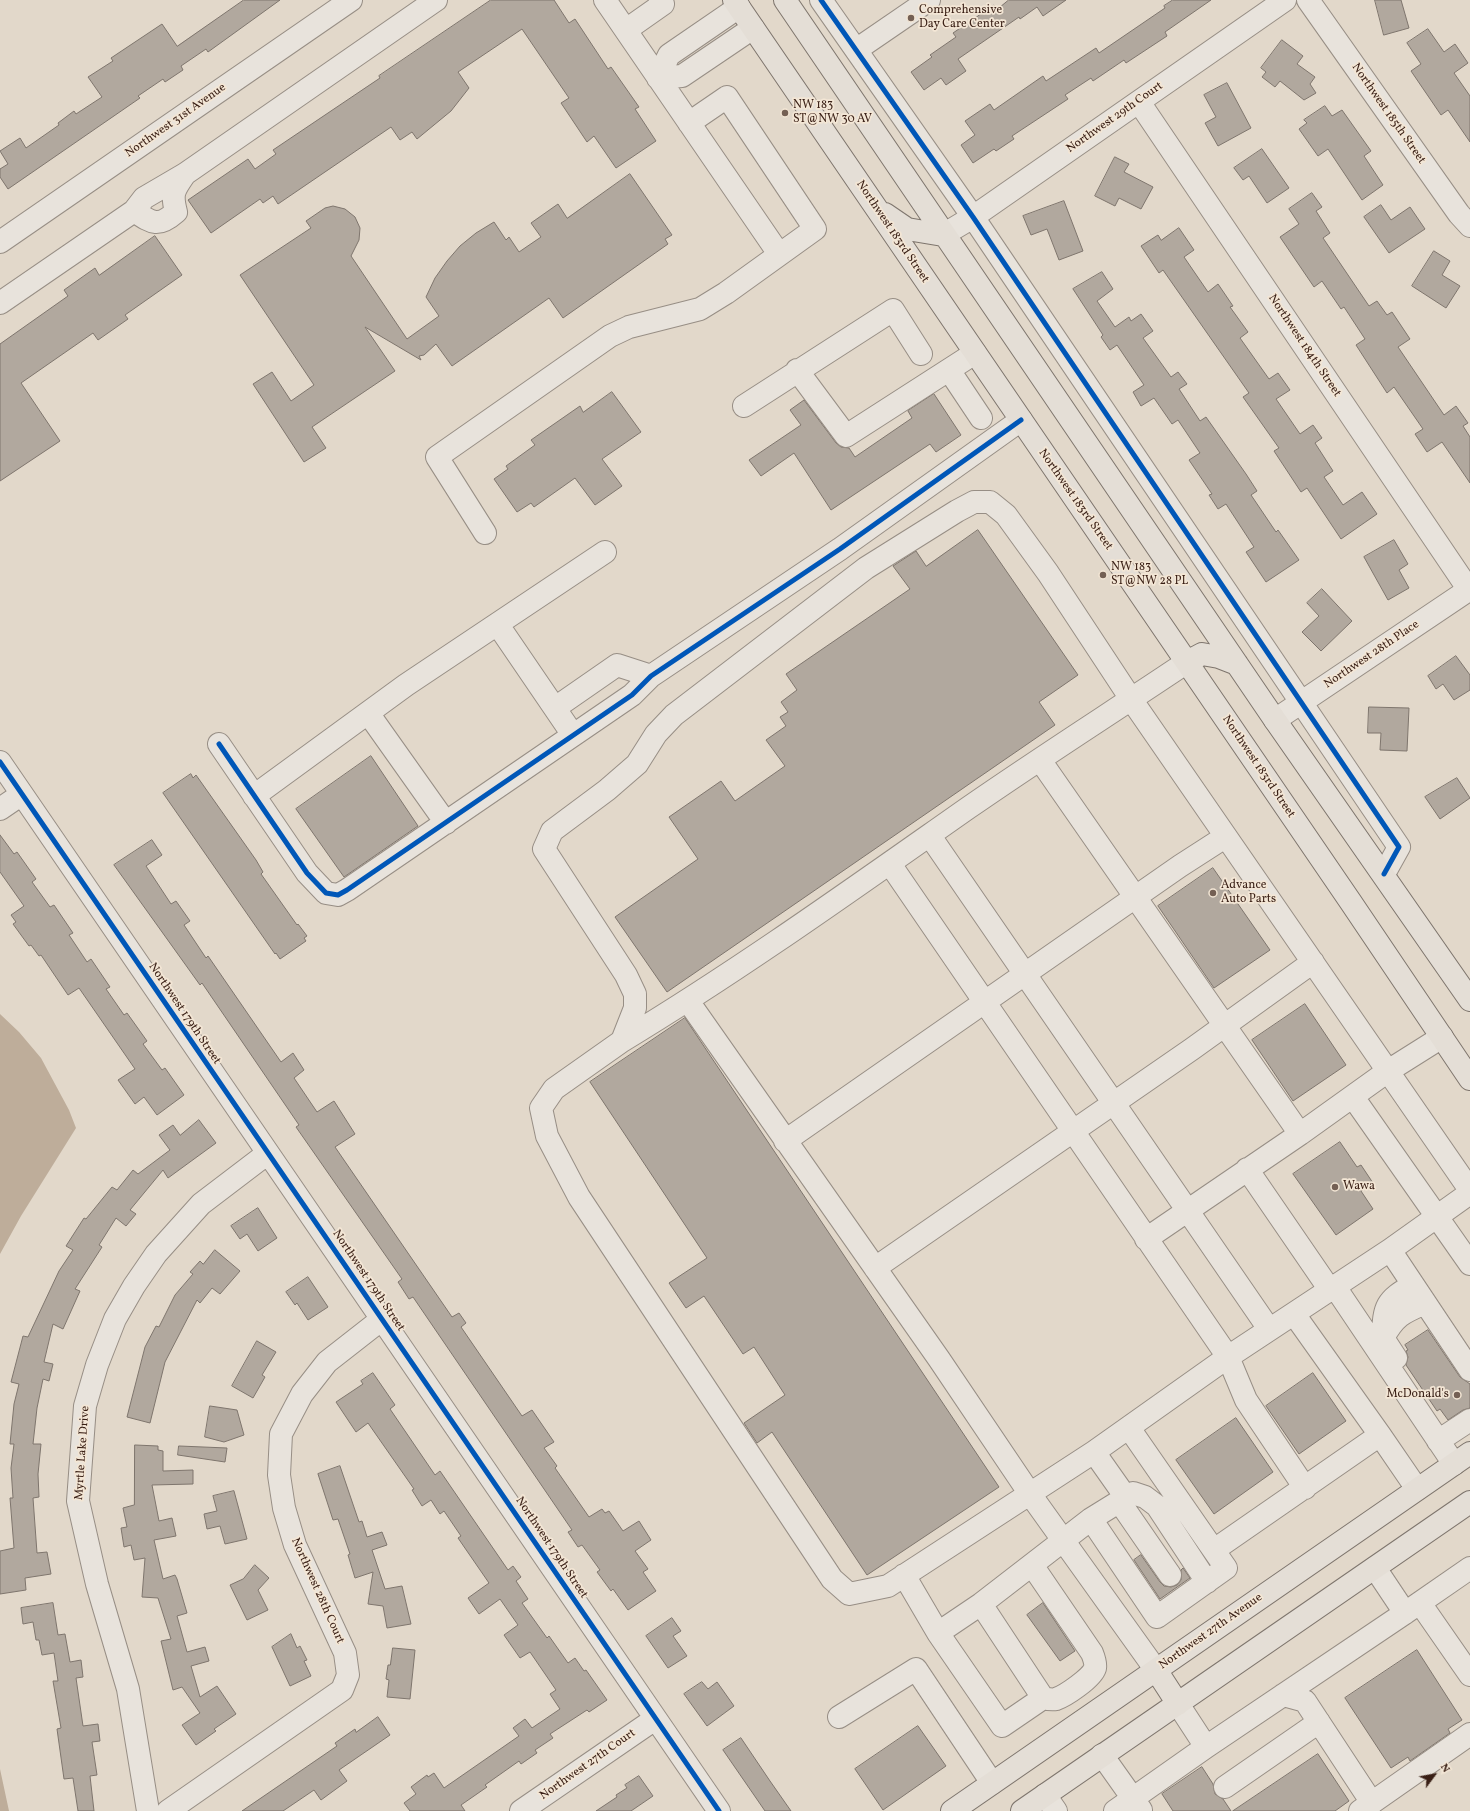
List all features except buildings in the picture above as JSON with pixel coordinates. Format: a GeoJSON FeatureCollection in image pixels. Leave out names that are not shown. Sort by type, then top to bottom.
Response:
{"type":"FeatureCollection","features":[{"type":"Feature","properties":{"kind":"main road"},"geometry":{"type":"LineString","coordinates":[[785,0],[943,235],[1275,720],[1384,874],[1470,1000]]}},
{"type":"Feature","properties":{"kind":"main road","name":"Northwest 183rd Street"},"geometry":{"type":"LineString","coordinates":[[736,4],[1187,662],[1470,1079]]}},
{"type":"Feature","properties":{"kind":"main road"},"geometry":{"type":"LineString","coordinates":[[876,208],[907,229],[943,235]]}},
{"type":"Feature","properties":{"kind":"main road"},"geometry":{"type":"LineString","coordinates":[[1187,662],[1202,654],[1219,657],[1237,664]]}},
{"type":"Feature","properties":{"kind":"main road","name":"Northwest 27th Avenue"},"geometry":{"type":"LineString","coordinates":[[952,1811],[1462,1459]]}},
{"type":"Feature","properties":{"kind":"main road"},"geometry":{"type":"LineString","coordinates":[[1022,1811],[1050,1803],[1102,1755],[1470,1502]]}},
{"type":"Feature","properties":{"kind":"main road"},"geometry":{"type":"LineString","coordinates":[[1156,1670],[1178,1704]]}},
{"type":"Feature","properties":{"kind":"street","name":"Northwest 31st Avenue"},"geometry":{"type":"LineString","coordinates":[[0,242],[351,0]]}},
{"type":"Feature","properties":{"kind":"street"},"geometry":{"type":"LineString","coordinates":[[0,303],[134,211],[144,198],[185,174],[436,0]]}},
{"type":"Feature","properties":{"kind":"street"},"geometry":{"type":"LineString","coordinates":[[605,0],[779,254]]}},
{"type":"Feature","properties":{"kind":"street"},"geometry":{"type":"LineString","coordinates":[[626,30],[663,4],[660,0]]}},
{"type":"Feature","properties":{"kind":"street"},"geometry":{"type":"LineString","coordinates":[[821,0],[973,217],[1071,365],[1399,847],[1384,874]]}},
{"type":"Feature","properties":{"kind":"street"},"geometry":{"type":"LineString","coordinates":[[856,50],[929,0]]}},
{"type":"Feature","properties":{"kind":"street","name":"Northwest 29th Court"},"geometry":{"type":"LineString","coordinates":[[943,235],[973,217],[1285,0]]}},
{"type":"Feature","properties":{"kind":"street","name":"Northwest 185th Street"},"geometry":{"type":"LineString","coordinates":[[1308,0],[1459,214],[1470,226]]}},
{"type":"Feature","properties":{"kind":"street"},"geometry":{"type":"LineString","coordinates":[[658,78],[670,55],[736,4]]}},
{"type":"Feature","properties":{"kind":"street"},"geometry":{"type":"LineString","coordinates":[[658,78],[682,76],[753,28]]}},
{"type":"Feature","properties":{"kind":"street"},"geometry":{"type":"LineString","coordinates":[[485,534],[437,457],[610,336],[629,327],[700,309],[726,293],[815,228],[727,97],[689,123]]}},
{"type":"Feature","properties":{"kind":"street","name":"Northwest 184th Street"},"geometry":{"type":"LineString","coordinates":[[1139,102],[1470,590]]}},
{"type":"Feature","properties":{"kind":"street"},"geometry":{"type":"LineString","coordinates":[[134,211],[156,223],[166,220],[176,212],[173,199],[174,191],[185,174]]}},
{"type":"Feature","properties":{"kind":"street"},"geometry":{"type":"LineString","coordinates":[[744,406],[797,370],[893,310],[921,354]]}},
{"type":"Feature","properties":{"kind":"street"},"geometry":{"type":"LineString","coordinates":[[797,370],[846,436],[975,353]]}},
{"type":"Feature","properties":{"kind":"street"},"geometry":{"type":"LineString","coordinates":[[949,370],[981,418]]}},
{"type":"Feature","properties":{"kind":"street"},"geometry":{"type":"LineString","coordinates":[[564,722],[632,695],[651,676],[840,549],[1021,420]]}},
{"type":"Feature","properties":{"kind":"street"},"geometry":{"type":"LineString","coordinates":[[622,1041],[634,1008],[635,994],[626,975],[544,849],[552,831],[607,790],[637,764],[656,734],[674,715],[866,568],[957,511],[974,502],[990,502],[1006,515],[1043,567],[1131,699],[1470,1192],[1390,1250],[1269,1329],[1094,1452],[888,1586],[849,1594],[832,1579],[578,1197],[547,1136],[542,1108],[554,1088],[622,1041],[688,1001],[1040,760],[1131,699],[1187,662]]}},
{"type":"Feature","properties":{"kind":"street"},"geometry":{"type":"LineString","coordinates":[[254,796],[406,685],[498,625],[605,552]]}},
{"type":"Feature","properties":{"kind":"street","name":"Northwest 28th Place"},"geometry":{"type":"LineString","coordinates":[[1275,720],[1470,590]]}},
{"type":"Feature","properties":{"kind":"street"},"geometry":{"type":"LineString","coordinates":[[498,625],[564,722]]}},
{"type":"Feature","properties":{"kind":"street"},"geometry":{"type":"LineString","coordinates":[[219,744],[307,873],[326,893],[338,895],[348,890],[446,823],[564,722],[617,666],[651,676]]}},
{"type":"Feature","properties":{"kind":"street"},"geometry":{"type":"LineString","coordinates":[[368,713],[446,823]]}},
{"type":"Feature","properties":{"kind":"street"},"geometry":{"type":"LineString","coordinates":[[1040,760],[1300,1134]]}},
{"type":"Feature","properties":{"kind":"street","name":"Northwest 179th Street"},"geometry":{"type":"LineString","coordinates":[[0,762],[719,1811]]}},
{"type":"Feature","properties":{"kind":"street"},"geometry":{"type":"LineString","coordinates":[[0,809],[22,794]]}},
{"type":"Feature","properties":{"kind":"street"},"geometry":{"type":"LineString","coordinates":[[930,836],[1024,975],[1269,1329]]}},
{"type":"Feature","properties":{"kind":"street"},"geometry":{"type":"LineString","coordinates":[[785,1141],[984,1002],[1226,837]]}},
{"type":"Feature","properties":{"kind":"street"},"geometry":{"type":"LineString","coordinates":[[890,864],[1228,1357],[1246,1400],[1305,1488]]}},
{"type":"Feature","properties":{"kind":"street"},"geometry":{"type":"LineString","coordinates":[[875,1268],[1074,1131],[1313,962]]}},
{"type":"Feature","properties":{"kind":"street"},"geometry":{"type":"LineString","coordinates":[[688,1001],[939,1360],[1030,1494],[1156,1670]]}},
{"type":"Feature","properties":{"kind":"street"},"geometry":{"type":"LineString","coordinates":[[1146,1239],[1300,1134],[1388,1071],[1442,1036]]}},
{"type":"Feature","properties":{"kind":"street"},"geometry":{"type":"LineString","coordinates":[[1352,1097],[1470,1264]]}},
{"type":"Feature","properties":{"kind":"street","name":"Myrtle Lake Drive"},"geometry":{"type":"LineString","coordinates":[[148,1811],[128,1689],[97,1584],[78,1500],[85,1406],[97,1365],[116,1319],[134,1286],[156,1254],[201,1204],[268,1153]]}},
{"type":"Feature","properties":{"kind":"street"},"geometry":{"type":"LineString","coordinates":[[1247,1170],[1384,1358],[1435,1437],[1462,1459]]}},
{"type":"Feature","properties":{"kind":"street"},"geometry":{"type":"LineString","coordinates":[[1390,1250],[1470,1370]]}},
{"type":"Feature","properties":{"kind":"street"},"geometry":{"type":"LineString","coordinates":[[1413,1285],[1391,1299],[1384,1312],[1383,1338],[1432,1412],[1435,1437]]}},
{"type":"Feature","properties":{"kind":"street"},"geometry":{"type":"LineString","coordinates":[[1383,1338],[1392,1321],[1425,1303]]}},
{"type":"Feature","properties":{"kind":"street"},"geometry":{"type":"LineString","coordinates":[[1294,1314],[1417,1490]]}},
{"type":"Feature","properties":{"kind":"street","name":"Northwest 28th Court"},"geometry":{"type":"LineString","coordinates":[[168,1811],[342,1690],[348,1675],[345,1653],[295,1545],[284,1508],[279,1475],[281,1434],[302,1394],[327,1362],[382,1319]]}},
{"type":"Feature","properties":{"kind":"street"},"geometry":{"type":"LineString","coordinates":[[1435,1437],[1470,1420]]}},
{"type":"Feature","properties":{"kind":"street"},"geometry":{"type":"LineString","coordinates":[[1095,1517],[1157,1617],[1158,1601],[1178,1587],[1207,1582],[1226,1568],[1129,1428]]}},
{"type":"Feature","properties":{"kind":"street"},"geometry":{"type":"LineString","coordinates":[[1214,1550],[1380,1435]]}},
{"type":"Feature","properties":{"kind":"street"},"geometry":{"type":"LineString","coordinates":[[1094,1452],[1178,1587]]}},
{"type":"Feature","properties":{"kind":"street"},"geometry":{"type":"LineString","coordinates":[[938,1633],[981,1604],[1095,1517],[1122,1498],[1133,1493],[1145,1497],[1157,1506],[1207,1582]]}},
{"type":"Feature","properties":{"kind":"street"},"geometry":{"type":"LineString","coordinates":[[1166,1519],[1183,1507]]}},
{"type":"Feature","properties":{"kind":"street"},"geometry":{"type":"LineString","coordinates":[[904,1575],[938,1633],[1002,1726],[1043,1698],[1054,1700],[1066,1694],[1089,1677],[1095,1669],[1095,1660],[1092,1653],[1032,1565]]}},
{"type":"Feature","properties":{"kind":"street"},"geometry":{"type":"LineString","coordinates":[[1375,1568],[1413,1608],[1470,1676]]}},
{"type":"Feature","properties":{"kind":"street"},"geometry":{"type":"LineString","coordinates":[[1115,1811],[1138,1804],[1206,1747],[1470,1568]]}},
{"type":"Feature","properties":{"kind":"street"},"geometry":{"type":"LineString","coordinates":[[981,1604],[1043,1698]]}},
{"type":"Feature","properties":{"kind":"street"},"geometry":{"type":"LineString","coordinates":[[839,1717],[916,1669],[992,1783]]}},
{"type":"Feature","properties":{"kind":"street"},"geometry":{"type":"LineString","coordinates":[[1283,1695],[1305,1701],[1319,1722],[1366,1807],[1470,1734]]}},
{"type":"Feature","properties":{"kind":"street"},"geometry":{"type":"LineString","coordinates":[[1178,1704],[1206,1747]]}},
{"type":"Feature","properties":{"kind":"street","name":"Northwest 27th Court"},"geometry":{"type":"LineString","coordinates":[[521,1811],[655,1719]]}},
{"type":"Feature","properties":{"kind":"street"},"geometry":{"type":"LineString","coordinates":[[1225,1787],[1319,1722]]}},
{"type":"Feature","properties":{"kind":"street"},"geometry":{"type":"LineString","coordinates":[[1102,1755],[1138,1804]]}},
{"type":"Feature","properties":{"kind":"shaded area"},"geometry":{"type":"Polygon","coordinates":[[[0,1014],[19,1032],[41,1058],[69,1110],[76,1128],[21,1216],[0,1254],[0,1014]]]}},
{"type":"Feature","properties":{"kind":"shaded area"},"geometry":{"type":"Polygon","coordinates":[[[0,1769],[9,1811],[0,1811],[0,1769]]]}},
{"type":"Feature","properties":{"kind":"cycle path"},"geometry":{"type":"LineString","coordinates":[[821,0],[973,217],[1399,847],[1384,874]]}},
{"type":"Feature","properties":{"kind":"cycle path"},"geometry":{"type":"LineString","coordinates":[[219,744],[307,873],[326,893],[338,895],[632,695],[651,676],[840,549],[1021,420]]}},
{"type":"Feature","properties":{"kind":"cycle path"},"geometry":{"type":"LineString","coordinates":[[0,762],[719,1811]]}},
{"type":"Feature","properties":{"kind":"place","name":"Comprehensive Day Care Center"},"geometry":{"type":"Point","coordinates":[911,18]}},
{"type":"Feature","properties":{"kind":"place","name":"NW 183 ST@NW 30 AV"},"geometry":{"type":"Point","coordinates":[785,113]}},
{"type":"Feature","properties":{"kind":"place","name":"NW 183 ST@NW 28 PL"},"geometry":{"type":"Point","coordinates":[1103,575]}},
{"type":"Feature","properties":{"kind":"place","name":"Advance Auto Parts"},"geometry":{"type":"Point","coordinates":[1213,893]}},
{"type":"Feature","properties":{"kind":"place","name":"Wawa"},"geometry":{"type":"Point","coordinates":[1335,1187]}},
{"type":"Feature","properties":{"kind":"place","name":"McDonald's"},"geometry":{"type":"Point","coordinates":[1457,1395]}}]}
